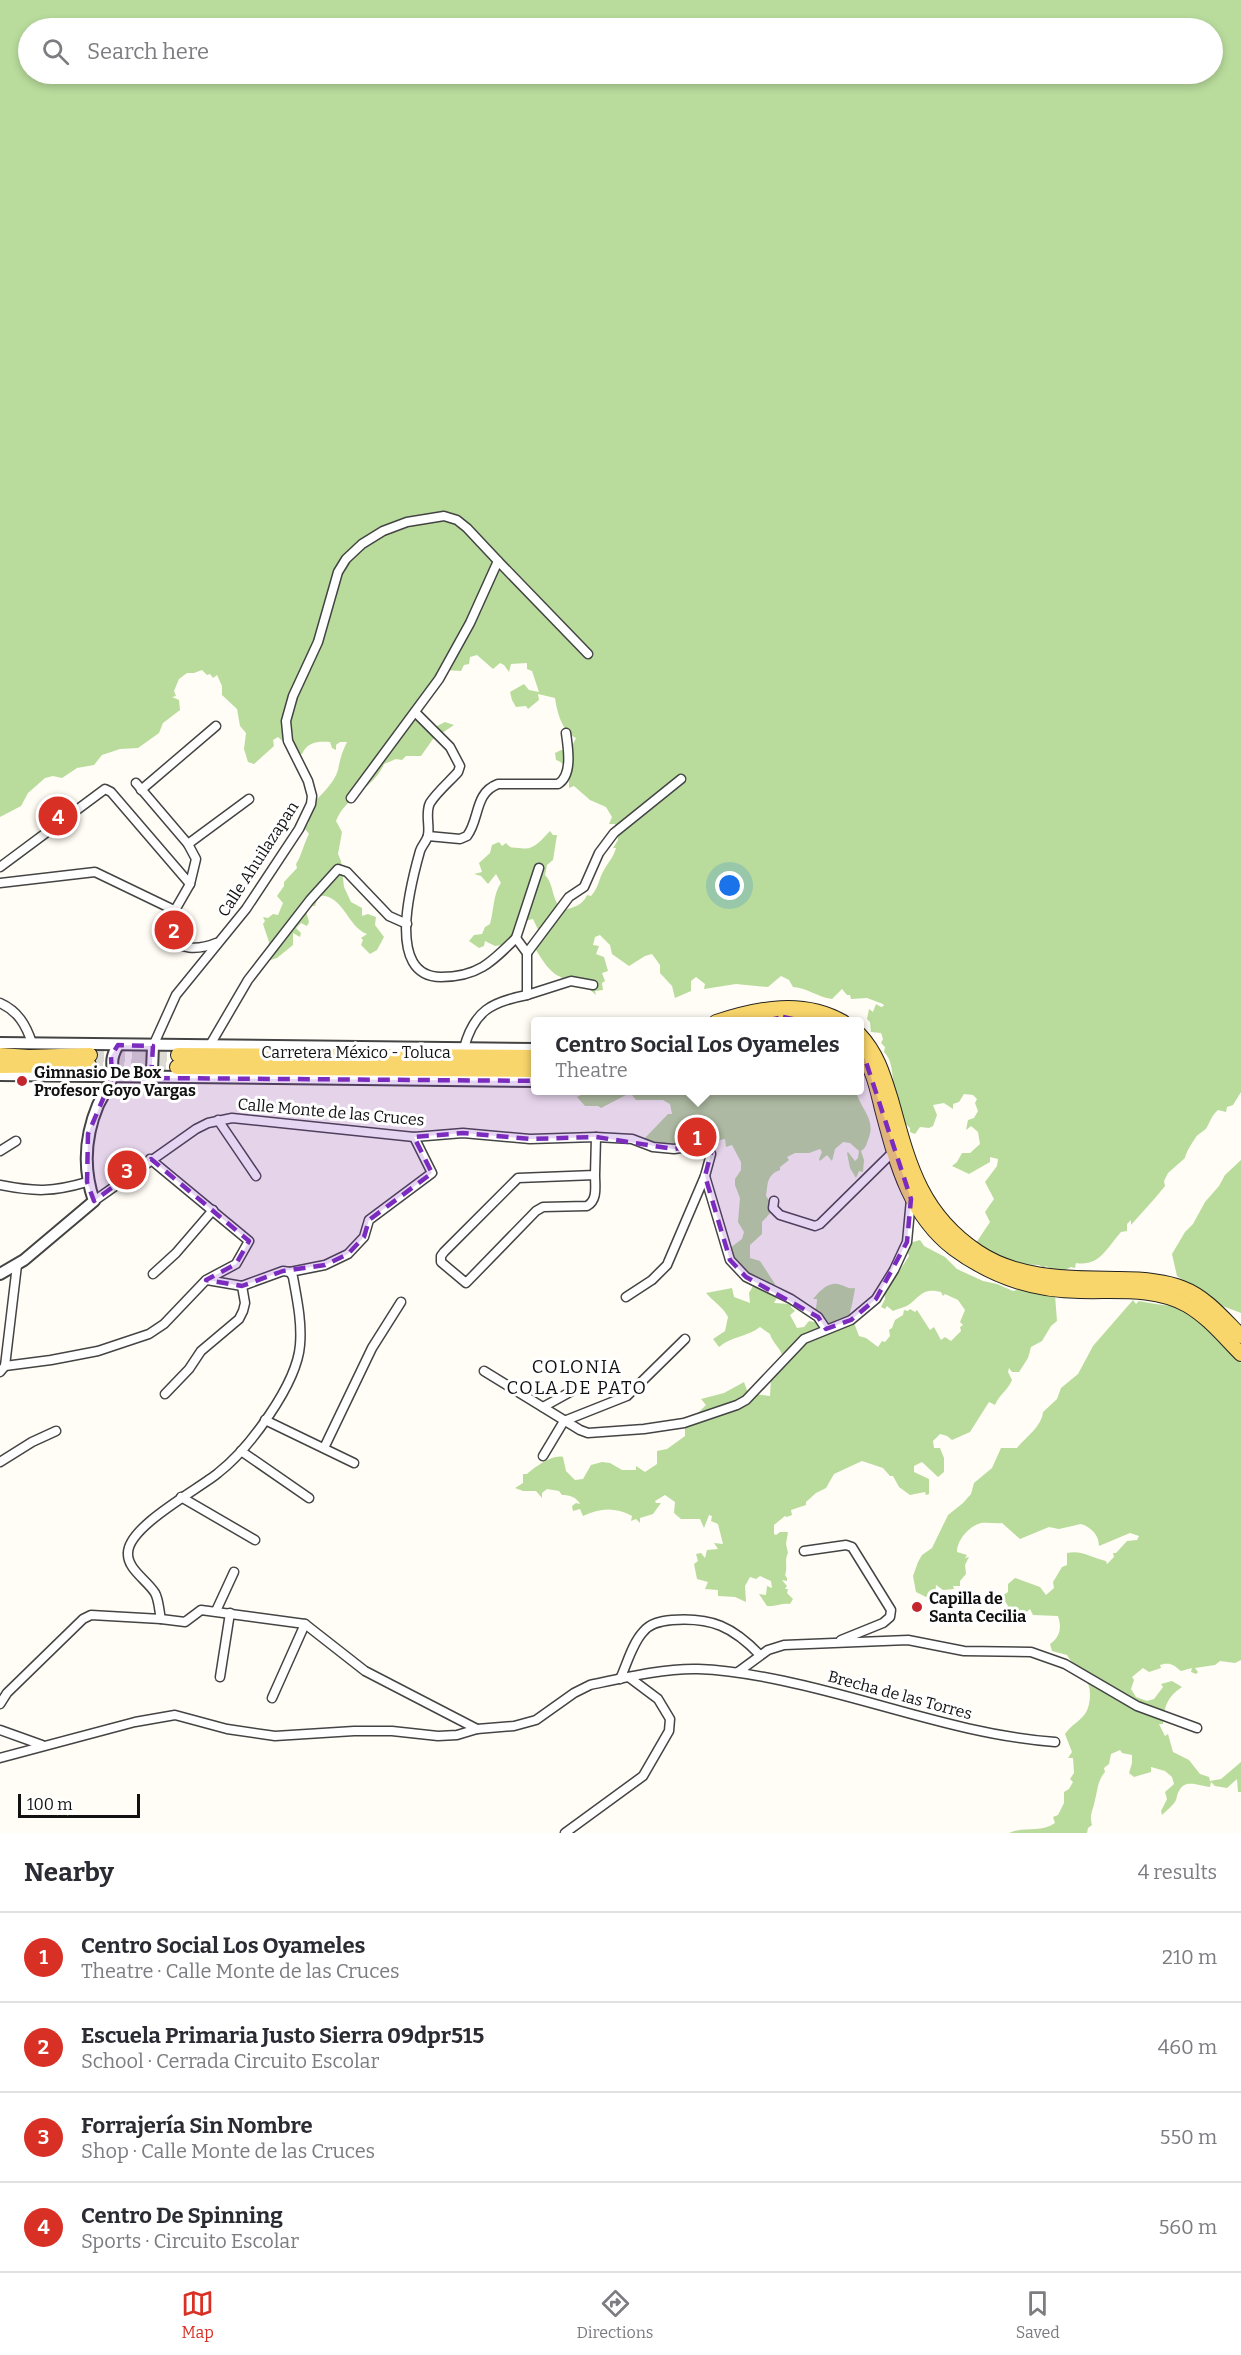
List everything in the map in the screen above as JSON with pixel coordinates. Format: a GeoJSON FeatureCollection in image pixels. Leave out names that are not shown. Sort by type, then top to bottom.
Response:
{"type":"FeatureCollection","features":[{"type":"Feature","properties":{"kind":"main road"},"geometry":{"type":"LineString","coordinates":[[735,1017],[789,1006],[820,1011],[833,1017]]}},
{"type":"Feature","properties":{"kind":"main road"},"geometry":{"type":"LineString","coordinates":[[864,1040],[880,1066],[906,1156],[923,1195],[948,1226],[964,1241],[1003,1265],[1035,1275],[1055,1278],[1150,1280],[1181,1287],[1207,1302],[1241,1336]]}},
{"type":"Feature","properties":{"kind":"main road"},"geometry":{"type":"LineString","coordinates":[[0,1055],[90,1060],[0,1066]]}},
{"type":"Feature","properties":{"kind":"main road","name":"Carretera México - Toluca"},"geometry":{"type":"LineString","coordinates":[[531,1057],[178,1061],[531,1070]]}},
{"type":"Feature","properties":{"kind":"main road"},"geometry":{"type":"LineString","coordinates":[[864,1057],[875,1082],[893,1152],[911,1199],[952,1247],[1005,1279],[1053,1289],[1129,1291],[1172,1299],[1196,1311],[1241,1354]]}},
{"type":"Feature","properties":{"kind":"street","name":"Calle Ahuilazapan"},"geometry":{"type":"LineString","coordinates":[[153,1046],[164,1016],[176,995],[246,909],[299,829],[311,804],[312,796],[308,781],[288,741],[286,721],[289,706],[311,661],[338,572],[346,559],[362,544],[383,531],[406,522],[444,516],[457,520],[498,561]]}},
{"type":"Feature","properties":{"kind":"street"},"geometry":{"type":"LineString","coordinates":[[351,798],[439,679],[465,632],[498,561],[588,654]]}},
{"type":"Feature","properties":{"kind":"street"},"geometry":{"type":"LineString","coordinates":[[415,712],[450,747],[460,766],[458,772],[430,803],[428,810],[428,836],[421,847],[413,878],[407,924],[406,941],[412,963],[434,977],[455,977],[475,972],[491,962],[516,938],[539,868]]}},
{"type":"Feature","properties":{"kind":"street"},"geometry":{"type":"LineString","coordinates":[[216,726],[139,787],[188,844],[196,860],[190,884],[165,930],[169,938],[195,949],[217,943]]}},
{"type":"Feature","properties":{"kind":"street"},"geometry":{"type":"LineString","coordinates":[[428,836],[460,839],[467,836],[484,792],[490,787],[498,784],[558,784],[564,781],[567,774],[566,733]]}},
{"type":"Feature","properties":{"kind":"street"},"geometry":{"type":"LineString","coordinates":[[527,953],[569,897],[584,887],[599,853],[614,833],[681,779]]}},
{"type":"Feature","properties":{"kind":"street"},"geometry":{"type":"LineString","coordinates":[[0,867],[105,789],[111,792],[190,884]]}},
{"type":"Feature","properties":{"kind":"street"},"geometry":{"type":"LineString","coordinates":[[188,844],[249,800]]}},
{"type":"Feature","properties":{"kind":"street"},"geometry":{"type":"LineString","coordinates":[[210,1045],[248,980],[310,900],[338,869],[347,872],[389,916],[407,924]]}},
{"type":"Feature","properties":{"kind":"street"},"geometry":{"type":"LineString","coordinates":[[0,883],[95,872],[174,910]]}},
{"type":"Feature","properties":{"kind":"street"},"geometry":{"type":"LineString","coordinates":[[516,938],[527,953],[527,995]]}},
{"type":"Feature","properties":{"kind":"street"},"geometry":{"type":"LineString","coordinates":[[464,1048],[471,1029],[486,1009],[506,999],[571,981],[593,985]]}},
{"type":"Feature","properties":{"kind":"street"},"geometry":{"type":"LineString","coordinates":[[0,1003],[11,1008],[21,1019],[32,1043]]}},
{"type":"Feature","properties":{"kind":"street"},"geometry":{"type":"LineString","coordinates":[[0,1043],[531,1049]]}},
{"type":"Feature","properties":{"kind":"street"},"geometry":{"type":"LineString","coordinates":[[94,1201],[87,1182],[88,1134],[98,1105],[112,1078],[111,1056],[118,1045]]}},
{"type":"Feature","properties":{"kind":"street"},"geometry":{"type":"LineString","coordinates":[[144,1078],[152,1070],[153,1046]]}},
{"type":"Feature","properties":{"kind":"street"},"geometry":{"type":"LineString","coordinates":[[0,1075],[531,1081]]}},
{"type":"Feature","properties":{"kind":"street","name":"Calle Monte de las Cruces"},"geometry":{"type":"LineString","coordinates":[[0,1274],[17,1265],[94,1201],[150,1159],[196,1128],[218,1120],[245,1118],[414,1137],[463,1133],[530,1139],[596,1137],[632,1139],[653,1147],[674,1149],[702,1144],[711,1154],[705,1176]]}},
{"type":"Feature","properties":{"kind":"street"},"geometry":{"type":"LineString","coordinates":[[218,1120],[256,1176]]}},
{"type":"Feature","properties":{"kind":"street"},"geometry":{"type":"LineString","coordinates":[[206,1280],[242,1286],[283,1271],[290,1272],[325,1265],[348,1254],[364,1237],[369,1220],[432,1173],[414,1137]]}},
{"type":"Feature","properties":{"kind":"street"},"geometry":{"type":"LineString","coordinates":[[596,1137],[596,1175],[595,1198],[592,1203],[587,1206],[543,1207],[536,1211],[466,1283],[441,1262],[444,1252],[518,1178],[596,1175]]}},
{"type":"Feature","properties":{"kind":"street"},"geometry":{"type":"LineString","coordinates":[[0,1151],[16,1141]]}},
{"type":"Feature","properties":{"kind":"street"},"geometry":{"type":"LineString","coordinates":[[774,1201],[773,1208],[777,1214],[815,1226],[820,1224],[893,1152]]}},
{"type":"Feature","properties":{"kind":"street"},"geometry":{"type":"LineString","coordinates":[[17,1265],[2,1369],[98,1351],[149,1334],[164,1324],[206,1280],[236,1264],[249,1241],[150,1159]]}},
{"type":"Feature","properties":{"kind":"street"},"geometry":{"type":"LineString","coordinates":[[626,1297],[652,1280],[667,1265],[705,1176]]}},
{"type":"Feature","properties":{"kind":"street"},"geometry":{"type":"LineString","coordinates":[[705,1176],[730,1260],[746,1277],[791,1299],[818,1317],[826,1329]]}},
{"type":"Feature","properties":{"kind":"street"},"geometry":{"type":"LineString","coordinates":[[0,1185],[24,1190],[58,1190],[87,1182]]}},
{"type":"Feature","properties":{"kind":"street"},"geometry":{"type":"LineString","coordinates":[[484,1371],[564,1421],[588,1432],[644,1429],[684,1423],[728,1409],[754,1392],[786,1355],[804,1339],[851,1320],[876,1299],[894,1270],[907,1242],[911,1199]]}},
{"type":"Feature","properties":{"kind":"street"},"geometry":{"type":"LineString","coordinates":[[153,1274],[176,1253],[213,1210]]}},
{"type":"Feature","properties":{"kind":"street"},"geometry":{"type":"LineString","coordinates":[[161,1619],[157,1596],[129,1563],[127,1550],[134,1539],[159,1513],[219,1473],[241,1451],[289,1384],[300,1347],[298,1309],[293,1277],[290,1272]]}},
{"type":"Feature","properties":{"kind":"street"},"geometry":{"type":"LineString","coordinates":[[165,1394],[189,1369],[201,1351],[239,1318],[245,1303],[242,1286]]}},
{"type":"Feature","properties":{"kind":"street"},"geometry":{"type":"LineString","coordinates":[[324,1448],[372,1347],[401,1302]]}},
{"type":"Feature","properties":{"kind":"street"},"geometry":{"type":"LineString","coordinates":[[543,1456],[564,1421],[627,1396],[685,1339]]}},
{"type":"Feature","properties":{"kind":"street"},"geometry":{"type":"LineString","coordinates":[[543,1407],[572,1391]]}},
{"type":"Feature","properties":{"kind":"street"},"geometry":{"type":"LineString","coordinates":[[265,1420],[354,1463]]}},
{"type":"Feature","properties":{"kind":"street"},"geometry":{"type":"LineString","coordinates":[[0,1462],[32,1442],[56,1431]]}},
{"type":"Feature","properties":{"kind":"street"},"geometry":{"type":"LineString","coordinates":[[241,1451],[309,1498]]}},
{"type":"Feature","properties":{"kind":"street"},"geometry":{"type":"LineString","coordinates":[[181,1497],[255,1540]]}},
{"type":"Feature","properties":{"kind":"street"},"geometry":{"type":"LineString","coordinates":[[804,1551],[846,1545],[852,1547],[891,1610],[890,1617],[883,1623],[836,1642]]}},
{"type":"Feature","properties":{"kind":"street"},"geometry":{"type":"LineString","coordinates":[[216,1611],[234,1572]]}},
{"type":"Feature","properties":{"kind":"street"},"geometry":{"type":"LineString","coordinates":[[0,1704],[15,1684],[83,1619],[91,1616],[185,1622],[201,1610],[305,1624],[365,1671],[477,1729]]}},
{"type":"Feature","properties":{"kind":"street"},"geometry":{"type":"LineString","coordinates":[[220,1677],[230,1613]]}},
{"type":"Feature","properties":{"kind":"street"},"geometry":{"type":"LineString","coordinates":[[620,1679],[643,1631],[654,1623],[696,1619],[724,1626],[744,1639],[759,1655]]}},
{"type":"Feature","properties":{"kind":"street"},"geometry":{"type":"LineString","coordinates":[[272,1698],[305,1624]]}},
{"type":"Feature","properties":{"kind":"street","name":"Brecha de las Torres"},"geometry":{"type":"LineString","coordinates":[[738,1672],[759,1655],[777,1646],[908,1640],[964,1651],[1031,1652],[1065,1664],[1137,1706],[1197,1728]]}},
{"type":"Feature","properties":{"kind":"street","name":"Brecha de las Torres"},"geometry":{"type":"LineString","coordinates":[[0,1758],[135,1722],[174,1715],[227,1729],[275,1736],[392,1731],[438,1736],[457,1735],[477,1729],[514,1726],[536,1720],[574,1693],[590,1685],[696,1668],[738,1672],[822,1689],[980,1732],[1015,1739],[1055,1743]]}},
{"type":"Feature","properties":{"kind":"street"},"geometry":{"type":"LineString","coordinates":[[565,1833],[643,1776],[669,1731],[669,1719],[658,1700],[630,1678]]}},
{"type":"Feature","properties":{"kind":"street"},"geometry":{"type":"LineString","coordinates":[[0,1730],[43,1746]]}},
{"type":"Feature","properties":{"kind":"highlighted area"},"geometry":{"type":"Polygon","coordinates":[[[783,1017],[829,1027],[865,1059],[911,1199],[907,1242],[876,1299],[851,1320],[826,1329],[818,1317],[746,1277],[730,1260],[705,1176],[714,1142],[674,1149],[596,1137],[530,1139],[463,1133],[414,1137],[432,1173],[369,1220],[364,1237],[348,1254],[325,1265],[283,1271],[242,1286],[206,1280],[236,1264],[249,1241],[151,1159],[94,1201],[87,1182],[88,1134],[112,1078],[111,1056],[118,1045],[153,1046],[151,1078],[551,1081],[614,1077],[656,1065],[739,1027],[783,1017]]]}},
{"type":"Feature","properties":{"kind":"green space"},"geometry":{"type":"Polygon","coordinates":[[[0,0],[1241,0],[1241,1092],[1233,1105],[1227,1107],[1226,1112],[1218,1110],[1214,1114],[1206,1128],[1194,1139],[1185,1158],[1168,1173],[1164,1181],[1165,1186],[1161,1191],[1131,1225],[1131,1220],[1127,1224],[1127,1231],[1121,1232],[1097,1259],[1091,1262],[1076,1263],[1075,1268],[1071,1267],[1059,1273],[1046,1266],[1044,1268],[1039,1265],[1014,1264],[976,1243],[990,1222],[985,1212],[994,1199],[985,1182],[997,1166],[998,1159],[990,1157],[990,1162],[969,1174],[952,1166],[962,1153],[970,1153],[980,1144],[978,1132],[971,1126],[966,1130],[968,1120],[974,1118],[978,1111],[975,1103],[977,1099],[973,1095],[964,1094],[959,1102],[953,1104],[953,1109],[944,1103],[933,1105],[937,1115],[933,1126],[920,1127],[915,1134],[910,1132],[910,1128],[898,1111],[891,1068],[884,1052],[885,1047],[881,1043],[883,1039],[881,1033],[871,1032],[870,1022],[867,1019],[869,1009],[873,1012],[876,1004],[881,1007],[884,1006],[883,1004],[867,998],[851,999],[850,995],[842,989],[832,999],[827,998],[793,987],[789,980],[781,976],[768,987],[736,984],[704,989],[705,984],[696,977],[691,981],[691,991],[675,998],[672,986],[660,973],[660,965],[652,954],[629,966],[612,954],[610,945],[600,935],[595,937],[593,945],[599,946],[596,954],[604,957],[608,971],[602,973],[605,981],[602,983],[603,990],[595,991],[596,995],[587,987],[572,986],[547,966],[536,950],[541,936],[533,919],[520,922],[509,944],[495,946],[485,941],[484,946],[479,948],[469,941],[474,935],[482,934],[485,927],[490,924],[495,897],[501,883],[496,874],[488,884],[481,876],[474,874],[482,872],[479,863],[490,853],[492,845],[499,842],[502,846],[506,843],[512,847],[525,849],[536,844],[550,831],[553,835],[557,835],[553,860],[547,865],[545,875],[557,903],[564,910],[580,904],[587,895],[591,896],[614,854],[616,848],[613,848],[618,840],[615,824],[609,824],[612,817],[606,807],[590,800],[574,786],[569,788],[566,768],[556,760],[555,753],[561,750],[569,752],[576,738],[564,726],[555,698],[538,694],[539,700],[528,709],[526,706],[516,707],[512,700],[510,692],[524,684],[529,690],[539,692],[532,671],[527,669],[527,663],[511,664],[509,672],[500,663],[493,669],[477,655],[470,657],[469,664],[464,665],[461,671],[445,670],[414,708],[435,727],[445,722],[454,725],[433,739],[421,756],[406,756],[402,760],[396,759],[384,764],[374,780],[346,805],[336,821],[342,832],[338,854],[344,887],[351,902],[362,908],[362,916],[368,914],[376,917],[375,925],[384,937],[377,950],[370,954],[361,945],[363,940],[361,938],[367,934],[354,925],[333,900],[326,896],[318,896],[315,906],[311,906],[306,911],[309,922],[307,926],[301,923],[296,928],[301,933],[300,937],[293,933],[293,945],[277,958],[267,961],[269,942],[263,917],[278,915],[283,903],[277,896],[284,882],[297,868],[296,864],[309,834],[305,829],[309,822],[302,813],[304,808],[308,808],[333,780],[347,742],[340,742],[336,745],[336,750],[332,748],[330,742],[313,743],[302,754],[291,756],[286,744],[278,737],[273,740],[274,746],[254,764],[248,762],[244,749],[246,733],[240,726],[237,709],[222,695],[222,686],[217,675],[213,678],[202,670],[187,673],[179,679],[174,691],[176,696],[172,697],[179,700],[180,710],[163,723],[159,733],[138,748],[120,749],[102,755],[94,765],[77,768],[62,778],[53,776],[45,778],[28,793],[21,806],[0,817],[0,0]]]}},
{"type":"Feature","properties":{"kind":"green space"},"geometry":{"type":"Polygon","coordinates":[[[581,1095],[626,1095],[601,1108],[585,1106],[577,1097],[581,1095]]]}},
{"type":"Feature","properties":{"kind":"green space"},"geometry":{"type":"Polygon","coordinates":[[[632,1095],[857,1095],[870,1126],[866,1145],[861,1151],[864,1160],[863,1172],[859,1171],[856,1178],[850,1168],[847,1153],[855,1161],[859,1151],[850,1143],[843,1142],[835,1149],[832,1161],[827,1155],[820,1161],[822,1152],[820,1149],[809,1153],[795,1153],[787,1157],[789,1160],[768,1181],[766,1196],[771,1203],[772,1211],[762,1222],[762,1234],[750,1245],[750,1258],[760,1261],[775,1284],[774,1290],[780,1292],[774,1303],[791,1304],[795,1311],[790,1315],[797,1328],[804,1327],[809,1321],[814,1322],[817,1299],[813,1299],[825,1287],[837,1284],[855,1288],[848,1318],[853,1320],[859,1336],[878,1347],[890,1336],[889,1330],[895,1320],[903,1315],[904,1310],[910,1309],[915,1312],[917,1310],[930,1330],[934,1327],[941,1340],[945,1337],[951,1341],[961,1331],[960,1327],[963,1325],[960,1322],[965,1310],[958,1300],[945,1294],[943,1296],[941,1292],[931,1291],[893,1311],[887,1306],[885,1309],[881,1307],[885,1299],[884,1285],[900,1270],[909,1256],[907,1250],[913,1242],[920,1240],[924,1246],[945,1257],[957,1269],[983,1281],[1013,1291],[1026,1288],[1055,1295],[1057,1321],[1042,1341],[1031,1347],[1028,1358],[1019,1372],[1012,1372],[1009,1368],[1008,1372],[1012,1380],[995,1405],[989,1402],[970,1432],[952,1440],[940,1434],[933,1441],[934,1448],[940,1448],[944,1458],[944,1472],[938,1477],[922,1462],[914,1466],[914,1472],[929,1479],[929,1494],[926,1495],[925,1492],[910,1495],[899,1487],[893,1476],[890,1476],[883,1468],[862,1461],[834,1474],[826,1488],[816,1493],[806,1502],[806,1505],[791,1510],[792,1515],[785,1516],[774,1525],[776,1535],[780,1532],[788,1532],[785,1575],[787,1581],[782,1580],[787,1586],[785,1589],[788,1589],[787,1593],[793,1599],[790,1604],[767,1606],[759,1594],[766,1595],[767,1586],[772,1588],[771,1581],[760,1576],[756,1579],[750,1577],[745,1586],[746,1602],[735,1597],[718,1596],[718,1590],[705,1589],[708,1582],[697,1579],[694,1564],[698,1561],[696,1554],[701,1553],[705,1558],[707,1550],[718,1549],[714,1543],[723,1544],[718,1524],[711,1521],[712,1516],[709,1515],[704,1528],[700,1519],[681,1519],[674,1513],[675,1502],[665,1495],[655,1501],[661,1503],[653,1514],[640,1518],[640,1523],[636,1519],[631,1521],[632,1516],[626,1513],[614,1510],[595,1511],[583,1516],[580,1509],[573,1511],[572,1506],[576,1503],[580,1504],[577,1500],[562,1495],[559,1491],[547,1489],[542,1493],[542,1498],[536,1491],[523,1491],[515,1488],[523,1483],[523,1474],[527,1474],[549,1459],[559,1457],[563,1457],[566,1471],[575,1480],[583,1479],[591,1465],[602,1462],[610,1463],[622,1470],[636,1470],[636,1466],[645,1472],[657,1464],[657,1451],[667,1449],[685,1436],[685,1426],[706,1405],[701,1399],[724,1393],[744,1382],[748,1393],[770,1396],[771,1379],[774,1379],[781,1367],[782,1353],[770,1334],[760,1327],[719,1347],[713,1339],[725,1331],[728,1317],[706,1293],[732,1288],[734,1297],[750,1303],[749,1293],[753,1286],[743,1268],[733,1259],[730,1248],[742,1239],[744,1232],[738,1222],[740,1198],[735,1185],[735,1179],[741,1170],[741,1162],[732,1145],[726,1147],[725,1139],[696,1149],[646,1143],[645,1138],[668,1114],[672,1114],[670,1104],[663,1100],[636,1100],[632,1095]]]}},
{"type":"Feature","properties":{"kind":"green space"},"geometry":{"type":"Polygon","coordinates":[[[1241,1160],[1241,1313],[1217,1304],[1177,1276],[1172,1254],[1205,1202],[1225,1175],[1241,1160]]]}},
{"type":"Feature","properties":{"kind":"green space"},"geometry":{"type":"Polygon","coordinates":[[[1133,1300],[1136,1304],[1139,1301],[1188,1308],[1187,1314],[1199,1321],[1211,1323],[1241,1363],[1241,1660],[1235,1663],[1220,1661],[1215,1665],[1195,1668],[1198,1672],[1196,1674],[1191,1672],[1192,1668],[1181,1671],[1168,1664],[1160,1665],[1161,1668],[1149,1672],[1143,1668],[1132,1677],[1134,1680],[1131,1689],[1136,1697],[1147,1701],[1154,1699],[1163,1687],[1161,1684],[1172,1681],[1182,1687],[1165,1707],[1163,1724],[1159,1724],[1165,1736],[1168,1734],[1173,1752],[1189,1760],[1200,1774],[1209,1777],[1210,1781],[1221,1779],[1241,1762],[1241,1792],[1238,1792],[1237,1779],[1227,1788],[1215,1786],[1211,1782],[1210,1787],[1185,1785],[1179,1791],[1173,1804],[1162,1815],[1161,1811],[1167,1799],[1165,1792],[1174,1784],[1172,1777],[1165,1771],[1151,1767],[1151,1772],[1134,1777],[1129,1773],[1132,1755],[1122,1753],[1120,1750],[1111,1754],[1109,1764],[1104,1768],[1105,1772],[1099,1782],[1092,1812],[1092,1825],[1088,1828],[1087,1833],[1009,1833],[1044,1828],[1055,1823],[1053,1817],[1058,1815],[1064,1803],[1064,1792],[1073,1782],[1070,1779],[1074,1773],[1073,1758],[1068,1758],[1072,1752],[1065,1734],[1087,1711],[1090,1693],[1088,1684],[1067,1655],[1052,1651],[1050,1644],[1059,1632],[1058,1616],[1033,1615],[1030,1609],[1022,1616],[1010,1618],[1004,1613],[1008,1606],[1002,1596],[1008,1592],[1008,1584],[1015,1578],[1040,1587],[1046,1595],[1054,1588],[1053,1582],[1062,1567],[1067,1565],[1067,1553],[1082,1553],[1106,1561],[1107,1564],[1114,1557],[1113,1553],[1116,1553],[1127,1541],[1137,1540],[1139,1536],[1130,1533],[1099,1546],[1094,1532],[1081,1524],[1059,1529],[1049,1527],[1020,1539],[1002,1523],[981,1523],[968,1530],[959,1543],[957,1552],[967,1555],[965,1558],[969,1557],[965,1565],[966,1574],[960,1581],[960,1586],[943,1590],[936,1585],[935,1595],[926,1597],[916,1592],[913,1576],[922,1555],[932,1548],[948,1515],[971,1494],[974,1483],[992,1468],[1001,1448],[1017,1448],[1033,1431],[1040,1422],[1043,1412],[1057,1399],[1061,1388],[1078,1374],[1093,1346],[1133,1300]]]}},
{"type":"Feature","properties":{"kind":"tunnel"},"geometry":{"type":"LineString","coordinates":[[90,1055],[178,1055]]}},
{"type":"Feature","properties":{"kind":"tunnel"},"geometry":{"type":"LineString","coordinates":[[89,1065],[177,1067]]}},
{"type":"Feature","properties":{"kind":"place","name":"Centro De Spinning"},"geometry":{"type":"Point","coordinates":[58,816]}},
{"type":"Feature","properties":{"kind":"place","name":"Escuela Primaria Justo Sierra 09dpr515"},"geometry":{"type":"Point","coordinates":[174,930]}},
{"type":"Feature","properties":{"kind":"place","name":"Gimnasio De Box Profesor Goyo Vargas"},"geometry":{"type":"Point","coordinates":[22,1081]}},
{"type":"Feature","properties":{"kind":"place","name":"Centro Social Los Oyameles"},"geometry":{"type":"Point","coordinates":[697,1137]}},
{"type":"Feature","properties":{"kind":"place","name":"Forrajería Sin Nombre"},"geometry":{"type":"Point","coordinates":[127,1170]}},
{"type":"Feature","properties":{"kind":"place","name":"Capilla de Santa Cecilia"},"geometry":{"type":"Point","coordinates":[917,1607]}},
{"type":"Feature","properties":{"kind":"district","name":"COLONIA COLA DE PATO"},"geometry":{"type":"Point","coordinates":[577,1377]}}]}
